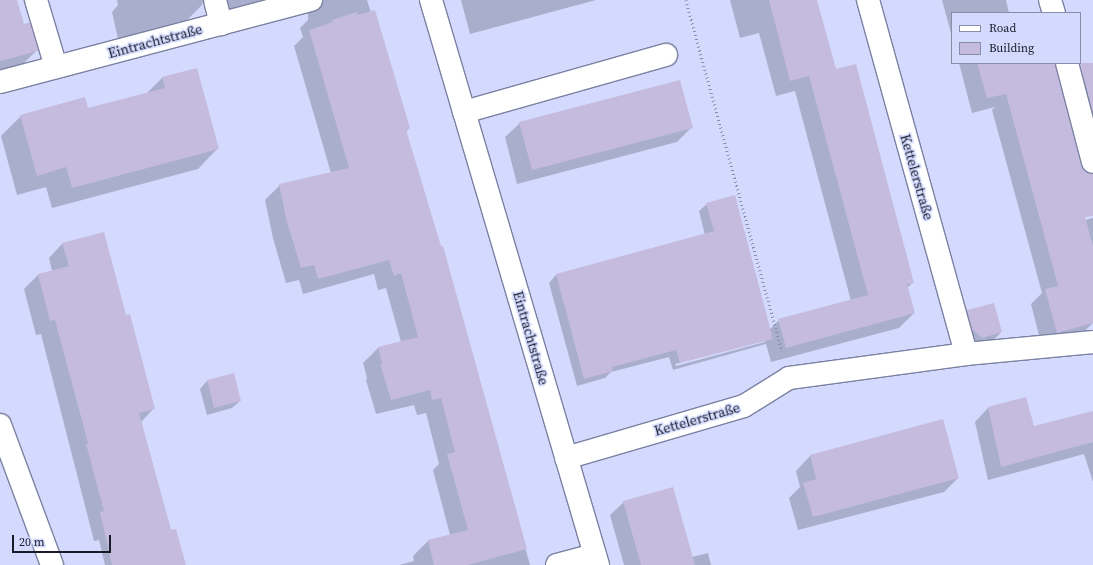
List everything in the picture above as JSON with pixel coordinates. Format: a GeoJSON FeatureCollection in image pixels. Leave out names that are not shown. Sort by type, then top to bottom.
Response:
{"type":"FeatureCollection","features":[{"type":"Feature","properties":{"kind":"street"},"geometry":{"type":"LineString","coordinates":[[36,0],[56,67]]}},
{"type":"Feature","properties":{"kind":"street"},"geometry":{"type":"LineString","coordinates":[[214,0],[221,24]]}},
{"type":"Feature","properties":{"kind":"street","name":"Eintrachtstraße"},"geometry":{"type":"LineString","coordinates":[[0,82],[311,0]]}},
{"type":"Feature","properties":{"kind":"street","name":"Eintrachtstraße"},"geometry":{"type":"LineString","coordinates":[[431,0],[596,560]]}},
{"type":"Feature","properties":{"kind":"street","name":"Kettelerstraße"},"geometry":{"type":"LineString","coordinates":[[868,0],[966,354]]}},
{"type":"Feature","properties":{"kind":"street"},"geometry":{"type":"LineString","coordinates":[[1050,0],[1054,12]]}},
{"type":"Feature","properties":{"kind":"street"},"geometry":{"type":"LineString","coordinates":[[464,112],[666,56]]}},
{"type":"Feature","properties":{"kind":"street"},"geometry":{"type":"LineString","coordinates":[[1067,64],[1093,162]]}},
{"type":"Feature","properties":{"kind":"street","name":"Kettelerstraße"},"geometry":{"type":"LineString","coordinates":[[566,458],[744,406],[789,378],[966,354],[1093,342]]}},
{"type":"Feature","properties":{"kind":"street"},"geometry":{"type":"LineString","coordinates":[[0,425],[52,565]]}},
{"type":"Feature","properties":{"kind":"street"},"geometry":{"type":"LineString","coordinates":[[557,565],[596,560]]}},
{"type":"Feature","properties":{"kind":"path"},"geometry":{"type":"LineString","coordinates":[[686,0],[789,378]]}},
{"type":"Feature","properties":{"kind":"building"},"geometry":{"type":"Polygon","coordinates":[[[0,0],[17,0],[24,24],[30,22],[38,51],[0,61],[0,0]]]}},
{"type":"Feature","properties":{"kind":"building"},"geometry":{"type":"Polygon","coordinates":[[[769,0],[817,0],[836,69],[856,64],[914,283],[907,284],[915,313],[786,348],[778,319],[868,295],[809,76],[790,81],[769,0]]]}},
{"type":"Feature","properties":{"kind":"building"},"geometry":{"type":"Polygon","coordinates":[[[375,10],[410,128],[406,130],[441,246],[443,246],[527,549],[468,565],[434,565],[428,540],[468,530],[447,454],[455,452],[441,398],[432,400],[430,390],[391,400],[380,364],[382,363],[378,347],[418,337],[401,273],[394,276],[389,260],[318,279],[314,265],[301,268],[287,222],[279,184],[349,168],[309,30],[333,22],[332,20],[357,12],[357,15],[375,10]]]}},
{"type":"Feature","properties":{"kind":"building"},"geometry":{"type":"Polygon","coordinates":[[[1081,63],[1093,63],[1093,113],[1080,64],[1081,63]]]}},
{"type":"Feature","properties":{"kind":"building"},"geometry":{"type":"Polygon","coordinates":[[[977,64],[1055,64],[1081,165],[1084,171],[1093,174],[1093,216],[1085,217],[1093,246],[1093,323],[1057,333],[1045,289],[1058,286],[1006,94],[987,98],[977,64]]]}},
{"type":"Feature","properties":{"kind":"building"},"geometry":{"type":"Polygon","coordinates":[[[197,68],[219,149],[72,188],[66,167],[37,176],[20,115],[85,97],[88,108],[165,88],[162,77],[197,68]]]}},
{"type":"Feature","properties":{"kind":"building"},"geometry":{"type":"Polygon","coordinates":[[[680,80],[693,128],[532,170],[519,122],[680,80]]]}},
{"type":"Feature","properties":{"kind":"building"},"geometry":{"type":"Polygon","coordinates":[[[735,195],[773,339],[680,363],[676,350],[612,367],[613,371],[584,379],[556,274],[714,231],[706,203],[735,195]]]}},
{"type":"Feature","properties":{"kind":"building"},"geometry":{"type":"Polygon","coordinates":[[[104,232],[126,315],[130,314],[155,409],[139,413],[171,530],[176,529],[186,565],[112,565],[100,512],[104,511],[86,444],[88,443],[55,320],[50,321],[38,274],[69,266],[62,243],[104,232]]]}},
{"type":"Feature","properties":{"kind":"building"},"geometry":{"type":"Polygon","coordinates":[[[994,303],[1002,332],[982,338],[972,329],[967,310],[994,303]]]}},
{"type":"Feature","properties":{"kind":"building"},"geometry":{"type":"Polygon","coordinates":[[[234,373],[241,401],[214,408],[207,380],[234,373]]]}},
{"type":"Feature","properties":{"kind":"building"},"geometry":{"type":"Polygon","coordinates":[[[1026,397],[1034,426],[1093,411],[1093,442],[1001,467],[988,407],[1026,397]]]}},
{"type":"Feature","properties":{"kind":"building"},"geometry":{"type":"Polygon","coordinates":[[[943,419],[959,478],[813,517],[803,483],[816,479],[810,455],[943,419]]]}},
{"type":"Feature","properties":{"kind":"building"},"geometry":{"type":"Polygon","coordinates":[[[673,487],[695,565],[641,565],[623,501],[673,487]]]}}]}
